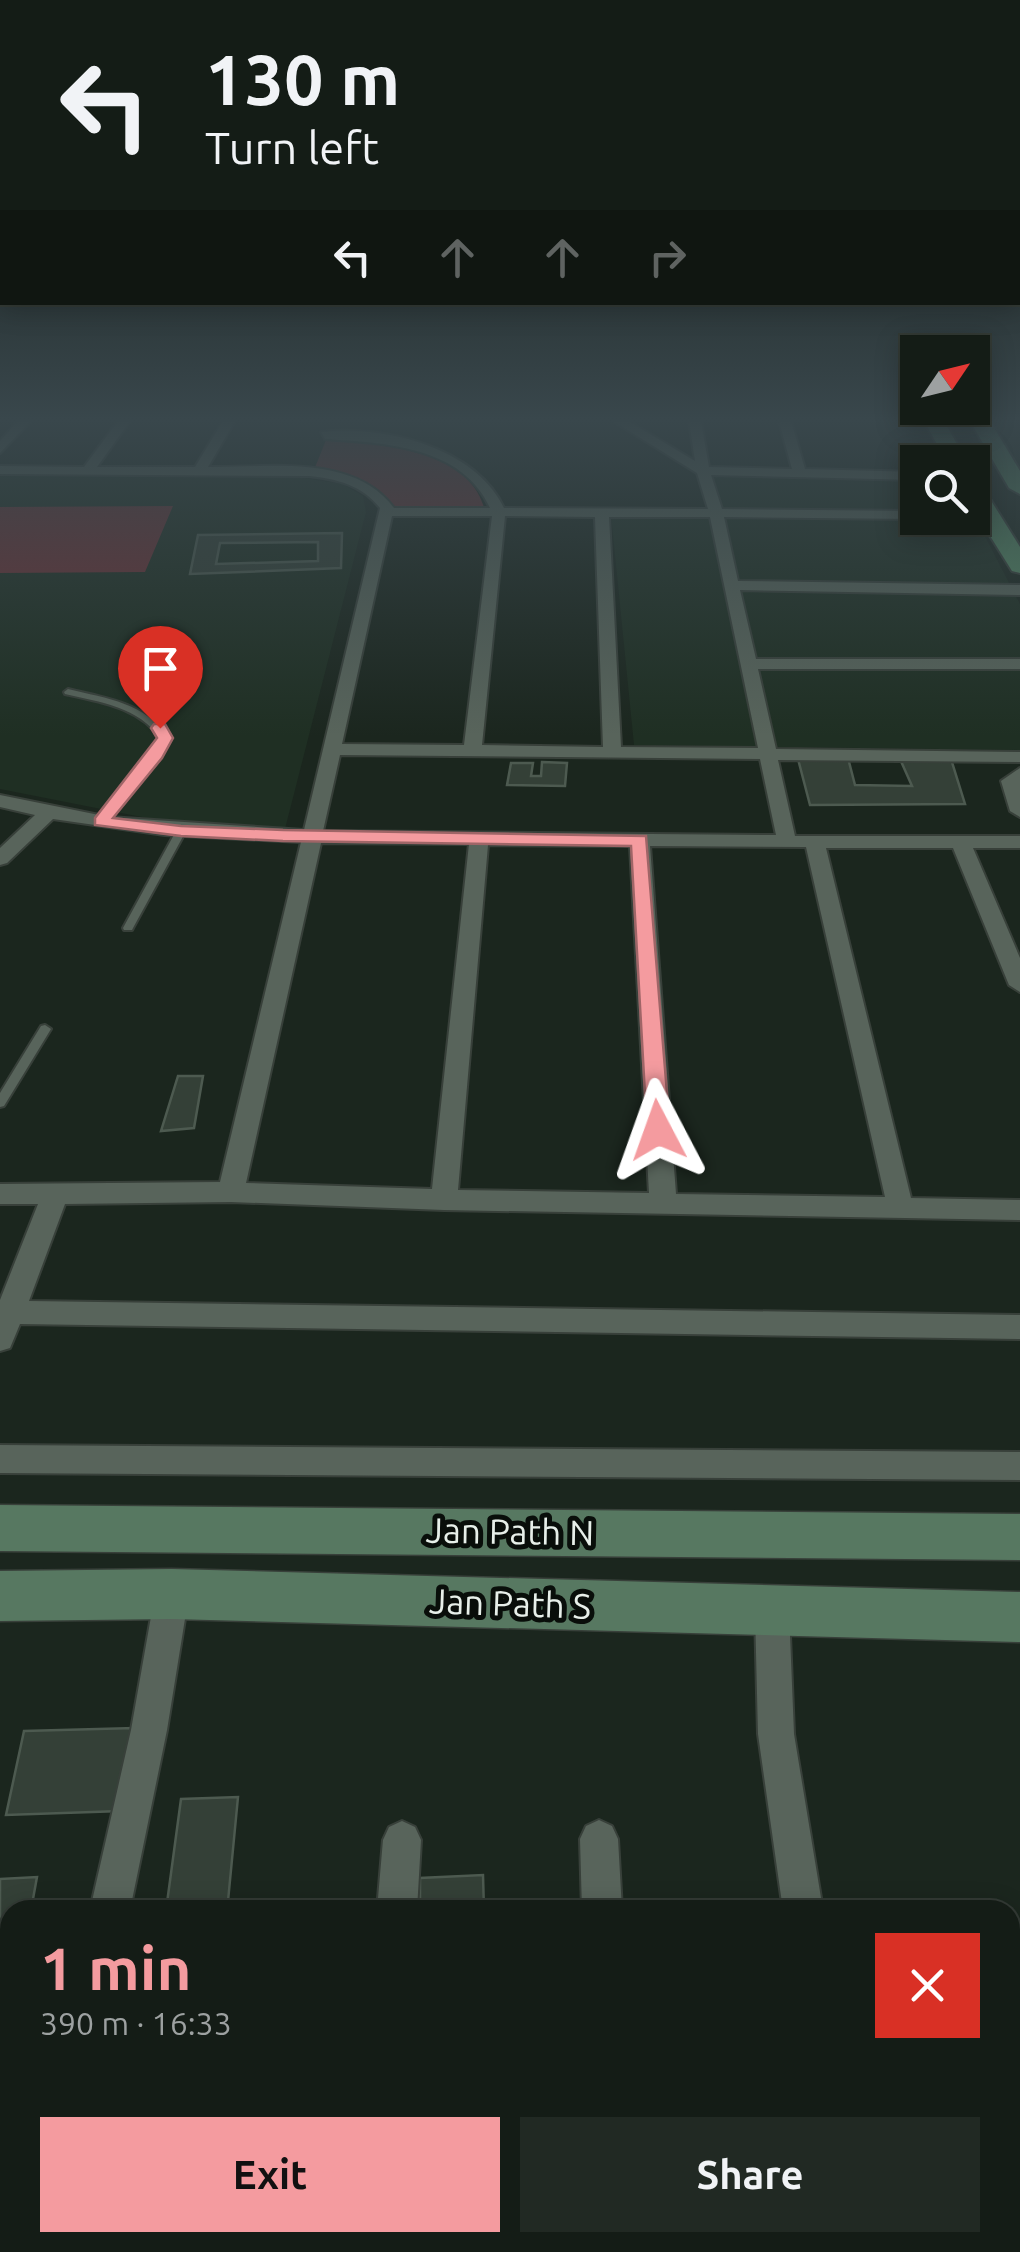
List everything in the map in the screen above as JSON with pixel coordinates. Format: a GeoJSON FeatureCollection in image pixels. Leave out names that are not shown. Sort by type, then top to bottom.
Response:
{"type":"FeatureCollection","features":[{"type":"Feature","properties":{"kind":"main road"},"geometry":{"type":"LineString","coordinates":[[990,527],[1020,566]]}},
{"type":"Feature","properties":{"kind":"main road","name":"Jan Path N"},"geometry":{"type":"LineString","coordinates":[[0,1528],[1020,1537]]}},
{"type":"Feature","properties":{"kind":"main road","name":"Jan Path S"},"geometry":{"type":"LineString","coordinates":[[0,1596],[172,1594],[1020,1617]]}},
{"type":"Feature","properties":{"kind":"street"},"geometry":{"type":"LineString","coordinates":[[231,1192],[383,526]]}},
{"type":"Feature","properties":{"kind":"street"},"geometry":{"type":"LineString","coordinates":[[472,753],[497,526]]}},
{"type":"Feature","properties":{"kind":"street"},"geometry":{"type":"LineString","coordinates":[[603,526],[612,753]]}},
{"type":"Feature","properties":{"kind":"street"},"geometry":{"type":"LineString","coordinates":[[719,526],[787,842]]}},
{"type":"Feature","properties":{"kind":"street"},"geometry":{"type":"LineString","coordinates":[[730,585],[1020,590]]}},
{"type":"Feature","properties":{"kind":"street"},"geometry":{"type":"LineString","coordinates":[[747,664],[1020,664]]}},
{"type":"Feature","properties":{"kind":"street"},"geometry":{"type":"LineString","coordinates":[[332,749],[1020,757]]}},
{"type":"Feature","properties":{"kind":"street"},"geometry":{"type":"LineString","coordinates":[[1020,774],[1010,781],[1020,810]]}},
{"type":"Feature","properties":{"kind":"street"},"geometry":{"type":"LineString","coordinates":[[0,801],[47,814],[181,831],[815,843],[1020,842]]}},
{"type":"Feature","properties":{"kind":"street"},"geometry":{"type":"LineString","coordinates":[[0,859],[47,814]]}},
{"type":"Feature","properties":{"kind":"street"},"geometry":{"type":"LineString","coordinates":[[444,1200],[479,838]]}},
{"type":"Feature","properties":{"kind":"street"},"geometry":{"type":"LineString","coordinates":[[640,840],[663,1203]]}},
{"type":"Feature","properties":{"kind":"street"},"geometry":{"type":"LineString","coordinates":[[961,842],[1020,985]]}},
{"type":"Feature","properties":{"kind":"street"},"geometry":{"type":"LineString","coordinates":[[815,843],[900,1206]]}},
{"type":"Feature","properties":{"kind":"street"},"geometry":{"type":"LineString","coordinates":[[0,1194],[231,1192],[444,1200],[1020,1210]]}},
{"type":"Feature","properties":{"kind":"street"},"geometry":{"type":"LineString","coordinates":[[55,1195],[4,1321],[1020,1327]]}},
{"type":"Feature","properties":{"kind":"street"},"geometry":{"type":"LineString","coordinates":[[0,1459],[1020,1466]]}},
{"type":"Feature","properties":{"kind":"street"},"geometry":{"type":"LineString","coordinates":[[112,1900],[149,1730],[172,1594]]}},
{"type":"Feature","properties":{"kind":"street"},"geometry":{"type":"LineString","coordinates":[[772,1611],[776,1734],[801,1900]]}},
{"type":"Feature","properties":{"kind":"street"},"geometry":{"type":"LineString","coordinates":[[599,1839],[602,1900]]}},
{"type":"Feature","properties":{"kind":"street"},"geometry":{"type":"LineString","coordinates":[[399,1900],[402,1840]]}},
{"type":"Feature","properties":{"kind":"lane"},"geometry":{"type":"LineString","coordinates":[[68,692],[130,709],[150,719],[165,738],[156,755],[101,822]]}},
{"type":"Feature","properties":{"kind":"lane"},"geometry":{"type":"LineString","coordinates":[[128,928],[181,831]]}},
{"type":"Feature","properties":{"kind":"lane"},"geometry":{"type":"LineString","coordinates":[[0,1103],[45,1029]]}},
{"type":"Feature","properties":{"kind":"shaded area"},"geometry":{"type":"Polygon","coordinates":[[[0,526],[362,526],[285,829],[167,822],[0,789],[0,526]]]}},
{"type":"Feature","properties":{"kind":"shaded area"},"geometry":{"type":"Polygon","coordinates":[[[0,526],[164,526],[145,572],[0,573],[0,526]]]}},
{"type":"Feature","properties":{"kind":"shaded area"},"geometry":{"type":"Polygon","coordinates":[[[612,526],[900,526],[900,535],[984,535],[1020,604],[1020,750],[634,745],[612,526]]]}},
{"type":"Feature","properties":{"kind":"building"},"geometry":{"type":"Polygon","coordinates":[[[342,533],[341,568],[190,574],[198,535],[342,533]],[[318,542],[220,543],[216,564],[318,561],[318,542]]]}},
{"type":"Feature","properties":{"kind":"building"},"geometry":{"type":"Polygon","coordinates":[[[848,758],[855,785],[912,786],[900,759],[951,759],[965,804],[810,805],[798,759],[848,758]]]}},
{"type":"Feature","properties":{"kind":"building"},"geometry":{"type":"Polygon","coordinates":[[[542,762],[567,763],[565,786],[507,785],[511,763],[533,763],[531,776],[541,776],[542,762]]]}},
{"type":"Feature","properties":{"kind":"building"},"geometry":{"type":"Polygon","coordinates":[[[178,1076],[203,1076],[194,1128],[161,1131],[178,1076]]]}},
{"type":"Feature","properties":{"kind":"building"},"geometry":{"type":"Polygon","coordinates":[[[134,1728],[121,1811],[6,1815],[24,1731],[134,1728]]]}},
{"type":"Feature","properties":{"kind":"building"},"geometry":{"type":"Polygon","coordinates":[[[238,1797],[228,1900],[167,1900],[181,1799],[238,1797]]]}},
{"type":"Feature","properties":{"kind":"building"},"geometry":{"type":"Polygon","coordinates":[[[483,1875],[484,1900],[420,1900],[420,1878],[483,1875]]]}},
{"type":"Feature","properties":{"kind":"building"},"geometry":{"type":"Polygon","coordinates":[[[37,1877],[33,1900],[0,1900],[0,1879],[37,1877]]]}},
{"type":"Feature","properties":{"kind":"route"},"geometry":{"type":"LineString","coordinates":[[160,728],[165,738],[156,755],[101,822],[181,831],[283,835],[640,840],[658,1130]]}}]}
